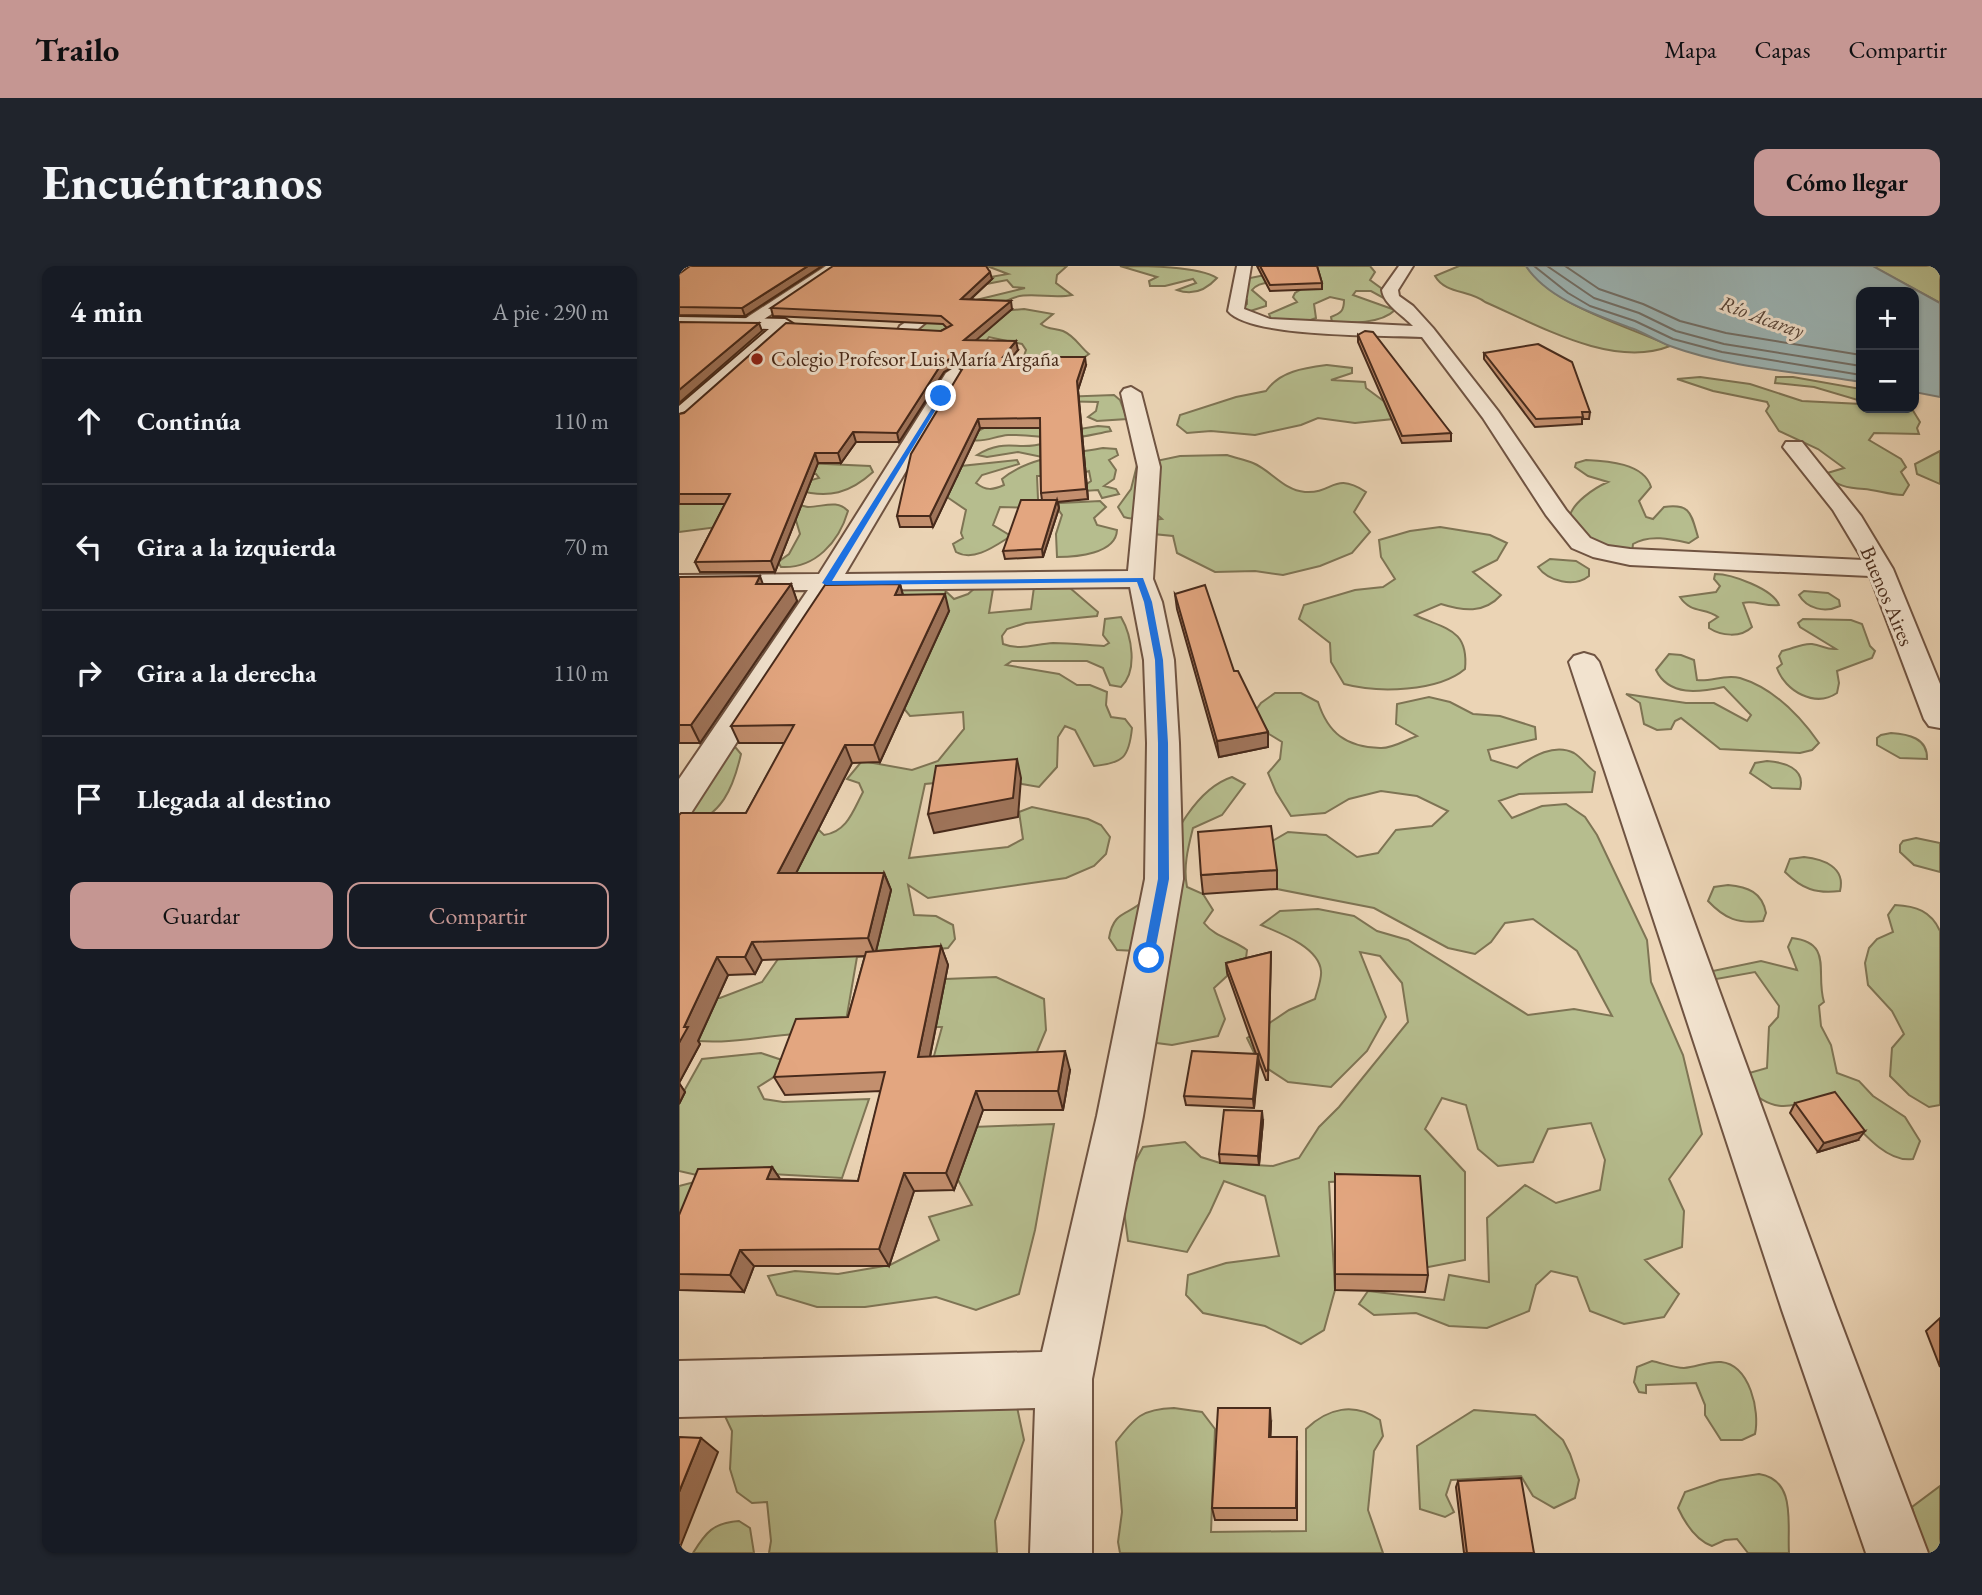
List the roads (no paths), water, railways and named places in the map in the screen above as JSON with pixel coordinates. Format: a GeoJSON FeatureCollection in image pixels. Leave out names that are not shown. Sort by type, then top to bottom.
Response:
{"type":"FeatureCollection","features":[{"type":"Feature","properties":{"kind":"street"},"geometry":{"type":"LineString","coordinates":[[679,273],[691,266]]}},
{"type":"Feature","properties":{"kind":"street"},"geometry":{"type":"LineString","coordinates":[[748,322],[837,266]]}},
{"type":"Feature","properties":{"kind":"street"},"geometry":{"type":"LineString","coordinates":[[1244,266],[1236,311],[1247,318],[1270,324],[1427,332]]}},
{"type":"Feature","properties":{"kind":"street"},"geometry":{"type":"LineString","coordinates":[[1406,266],[1390,290],[1391,298],[1407,309],[1427,332],[1491,415],[1581,543],[1602,552],[1630,557],[1880,569]]}},
{"type":"Feature","properties":{"kind":"street"},"geometry":{"type":"LineString","coordinates":[[930,332],[900,330],[932,309]]}},
{"type":"Feature","properties":{"kind":"street"},"geometry":{"type":"LineString","coordinates":[[679,322],[748,322],[787,327]]}},
{"type":"Feature","properties":{"kind":"street"},"geometry":{"type":"LineString","coordinates":[[679,332],[787,327]]}},
{"type":"Feature","properties":{"kind":"street"},"geometry":{"type":"LineString","coordinates":[[679,416],[787,327]]}},
{"type":"Feature","properties":{"kind":"street"},"geometry":{"type":"LineString","coordinates":[[679,805],[826,583],[955,373]]}},
{"type":"Feature","properties":{"kind":"street"},"geometry":{"type":"LineString","coordinates":[[1061,1553],[1064,1379],[1120,1116],[1164,879],[1163,743],[1159,660],[1148,602],[1140,579],[1149,467],[1131,393]]}},
{"type":"Feature","properties":{"kind":"street","name":"Buenos Aires"},"geometry":{"type":"LineString","coordinates":[[1794,447],[1842,505],[1880,569],[1923,684],[1940,719]]}},
{"type":"Feature","properties":{"kind":"street"},"geometry":{"type":"LineString","coordinates":[[679,583],[1140,579]]}},
{"type":"Feature","properties":{"kind":"street"},"geometry":{"type":"LineString","coordinates":[[1584,662],[1809,1310],[1897,1553]]}},
{"type":"Feature","properties":{"kind":"street"},"geometry":{"type":"LineString","coordinates":[[679,1389],[1064,1379]]}},
{"type":"Feature","properties":{"kind":"water","name":"Río Acaray"},"geometry":{"type":"Polygon","coordinates":[[[1526,266],[1873,266],[1911,287],[1856,287],[1856,381],[1716,360],[1670,346],[1559,297],[1535,278],[1526,266]]]}},
{"type":"Feature","properties":{"kind":"water","name":"Río Acaray"},"geometry":{"type":"Polygon","coordinates":[[[1919,291],[1940,303],[1940,397],[1919,393],[1919,291]]]}},
{"type":"Feature","properties":{"kind":"place","name":"Colegio Profesor Luis María Argaña"},"geometry":{"type":"Point","coordinates":[757,359]}}]}
